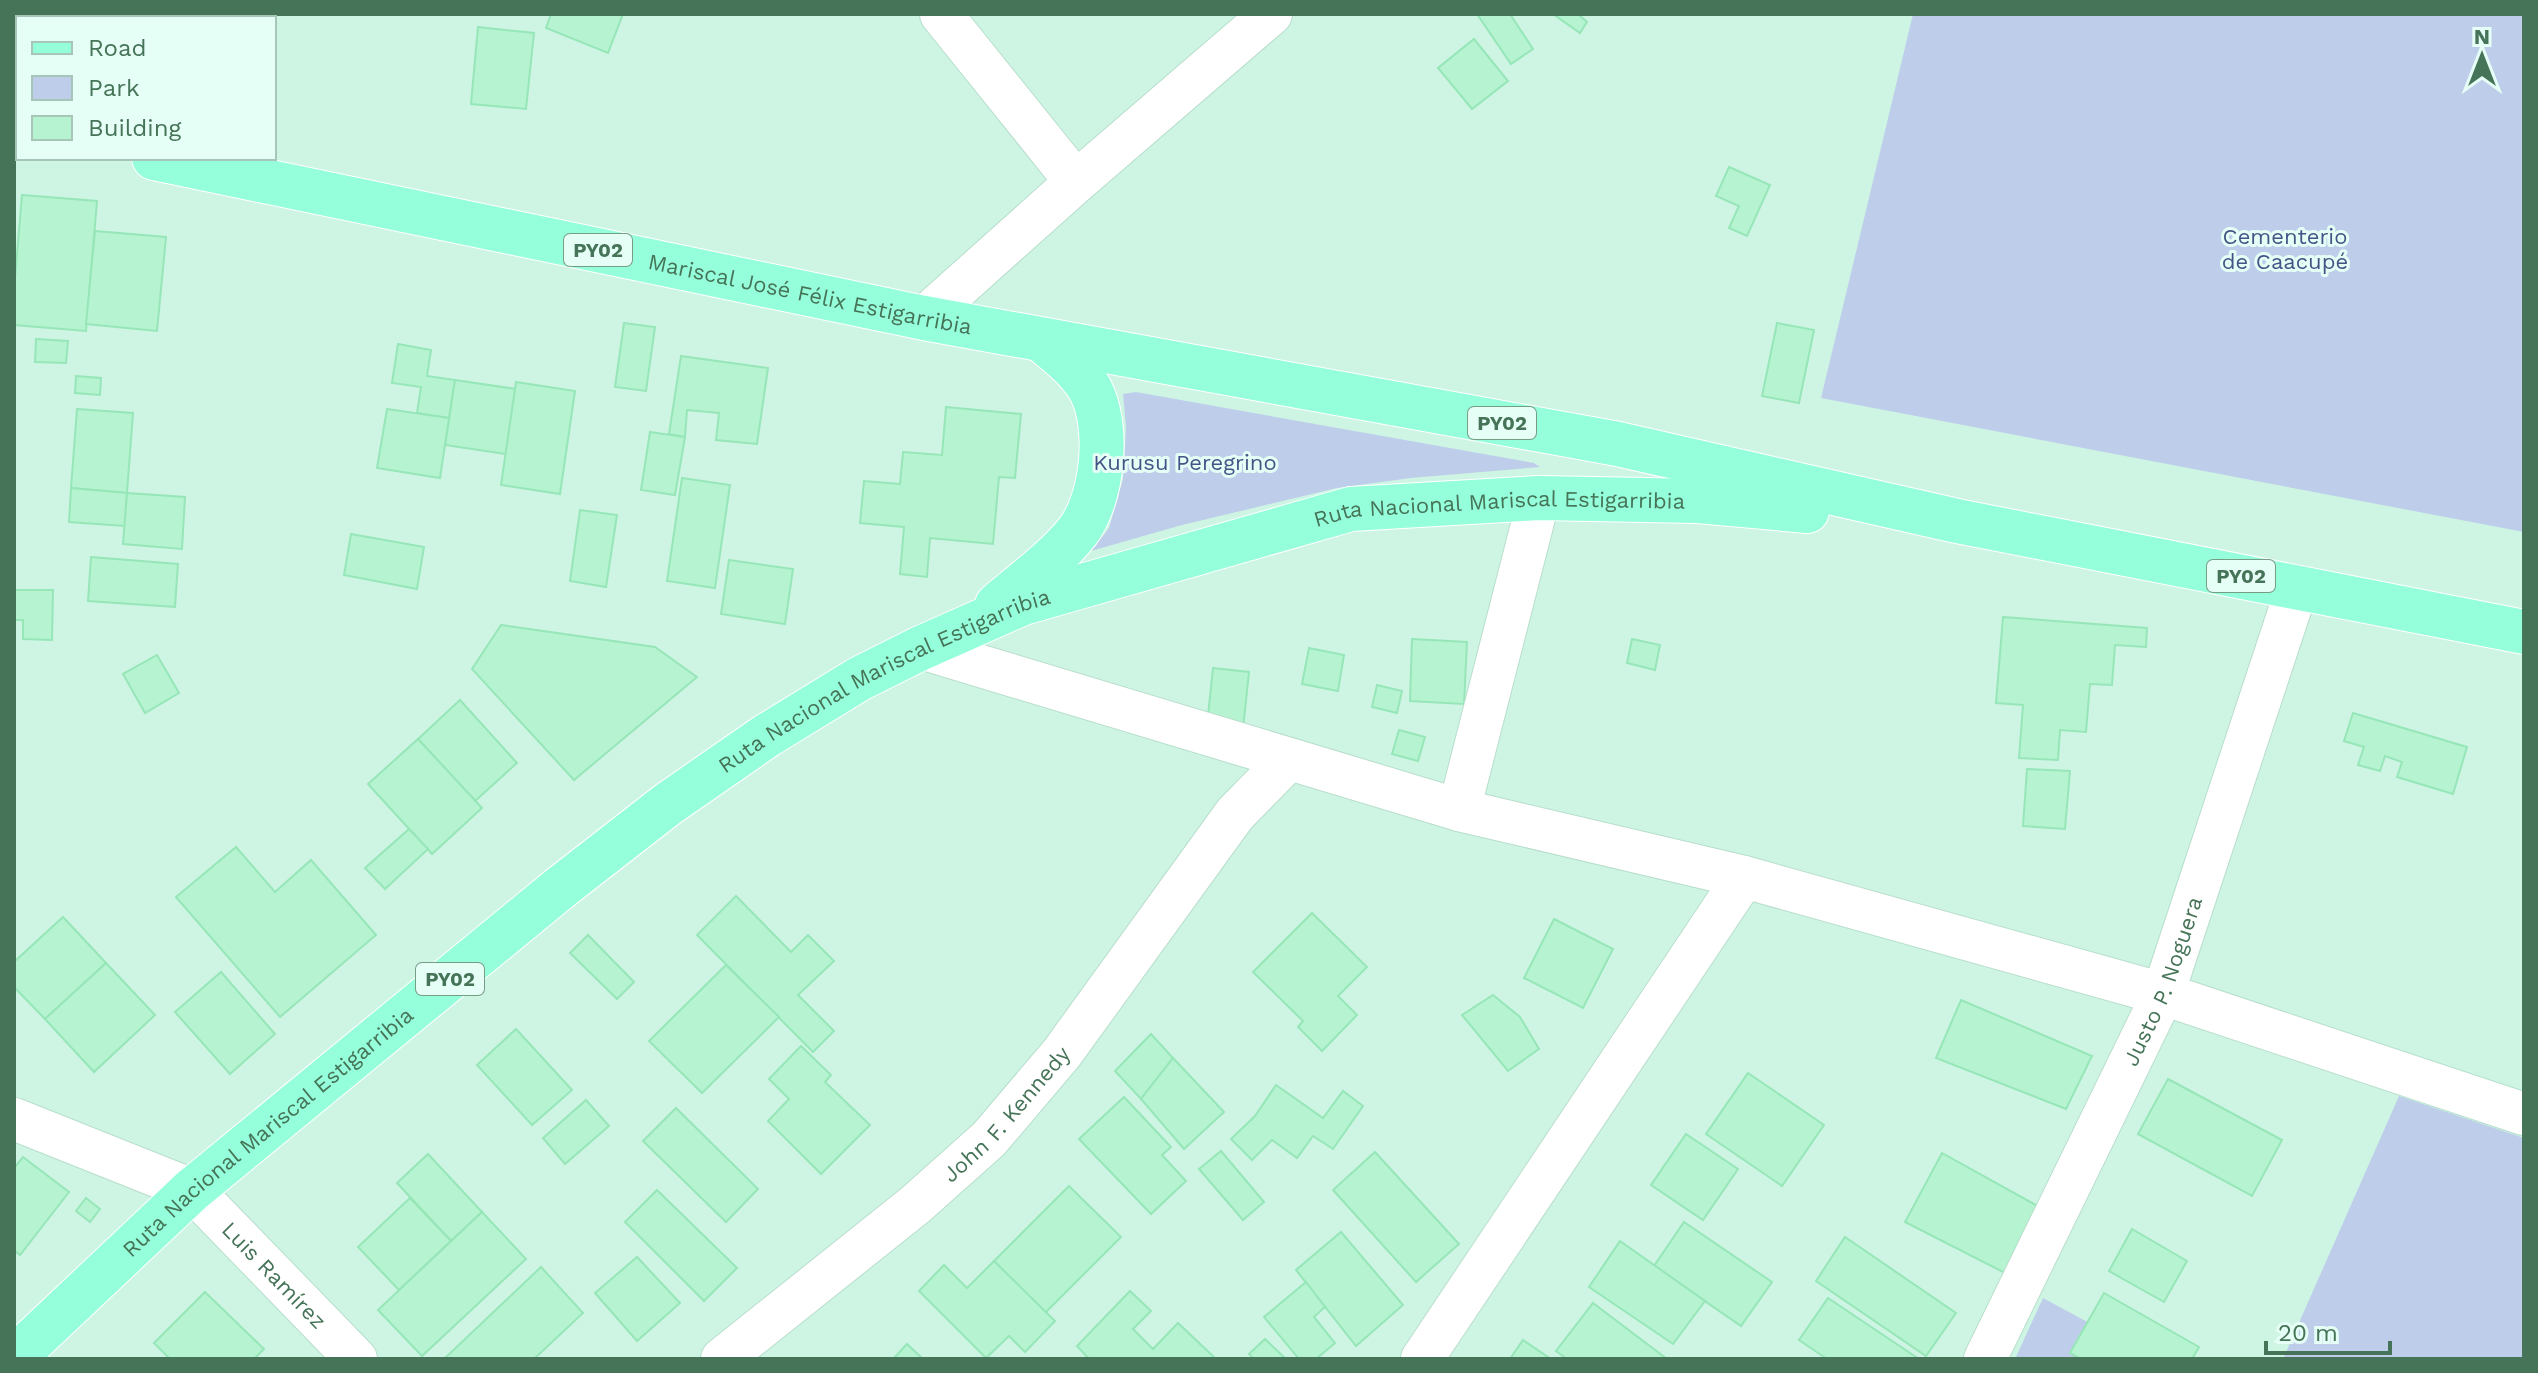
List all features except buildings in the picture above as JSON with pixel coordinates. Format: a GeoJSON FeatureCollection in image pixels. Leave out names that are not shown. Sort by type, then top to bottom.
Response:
{"type":"FeatureCollection","features":[{"type":"Feature","properties":{"kind":"main road","name":"Mariscal José Félix Estigarribia"},"geometry":{"type":"LineString","coordinates":[[164,160],[1043,341]]}},
{"type":"Feature","properties":{"kind":"main road","name":"Ruta Nacional Mariscal Estigarribia"},"geometry":{"type":"LineString","coordinates":[[1043,341],[1618,444],[1957,521],[2524,632]]}},
{"type":"Feature","properties":{"kind":"main road"},"geometry":{"type":"LineString","coordinates":[[978,622],[1072,537],[1095,499],[1100,466],[1100,426],[1091,390],[1069,363],[1043,341]]}},
{"type":"Feature","properties":{"kind":"main road","name":"Ruta Nacional Mariscal Estigarribia"},"geometry":{"type":"LineString","coordinates":[[14,1358],[192,1190],[560,888],[668,804],[766,736],[859,679],[978,622],[1023,603],[1351,509],[1539,498],[1698,501],[1957,521]]}},
{"type":"Feature","properties":{"kind":"street"},"geometry":{"type":"LineString","coordinates":[[941,14],[1076,182]]}},
{"type":"Feature","properties":{"kind":"street"},"geometry":{"type":"LineString","coordinates":[[924,318],[1271,14]]}},
{"type":"Feature","properties":{"kind":"street"},"geometry":{"type":"LineString","coordinates":[[1459,810],[1539,498]]}},
{"type":"Feature","properties":{"kind":"street","name":"Justo P. Noguera"},"geometry":{"type":"LineString","coordinates":[[1985,1359],[2163,994],[2297,588]]}},
{"type":"Feature","properties":{"kind":"street"},"geometry":{"type":"LineString","coordinates":[[921,648],[1459,810],[1744,877],[2163,994],[2524,1114]]}},
{"type":"Feature","properties":{"kind":"street","name":"John F. Kennedy"},"geometry":{"type":"LineString","coordinates":[[722,1359],[915,1205],[989,1139],[1062,1053],[1235,814],[1288,760]]}},
{"type":"Feature","properties":{"kind":"street"},"geometry":{"type":"LineString","coordinates":[[1422,1359],[1744,877]]}},
{"type":"Feature","properties":{"kind":"street"},"geometry":{"type":"LineString","coordinates":[[14,1119],[192,1190]]}},
{"type":"Feature","properties":{"kind":"street","name":"Luis Ramírez"},"geometry":{"type":"LineString","coordinates":[[192,1190],[356,1359]]}},
{"type":"Feature","properties":{"kind":"shaded area"},"geometry":{"type":"Polygon","coordinates":[[[14,14],[2524,14],[2524,1359],[14,1359],[14,14]]]}},
{"type":"Feature","properties":{"kind":"green space","name":"Cementerio de Caacupé"},"geometry":{"type":"Polygon","coordinates":[[[1913,14],[2524,14],[2524,532],[1821,398],[1913,14]]]}},
{"type":"Feature","properties":{"kind":"green space","name":"Kurusu Peregrino"},"geometry":{"type":"Polygon","coordinates":[[[1136,392],[1534,463],[1540,467],[1337,488],[1182,525],[1091,551],[1109,528],[1123,479],[1126,427],[1123,394],[1136,392]]]}},
{"type":"Feature","properties":{"kind":"green space"},"geometry":{"type":"Polygon","coordinates":[[[2399,1096],[2524,1138],[2524,1359],[2283,1359],[2399,1096]]]}},
{"type":"Feature","properties":{"kind":"green space"},"geometry":{"type":"Polygon","coordinates":[[[2043,1298],[2156,1359],[2015,1359],[2043,1298]]]}}]}
